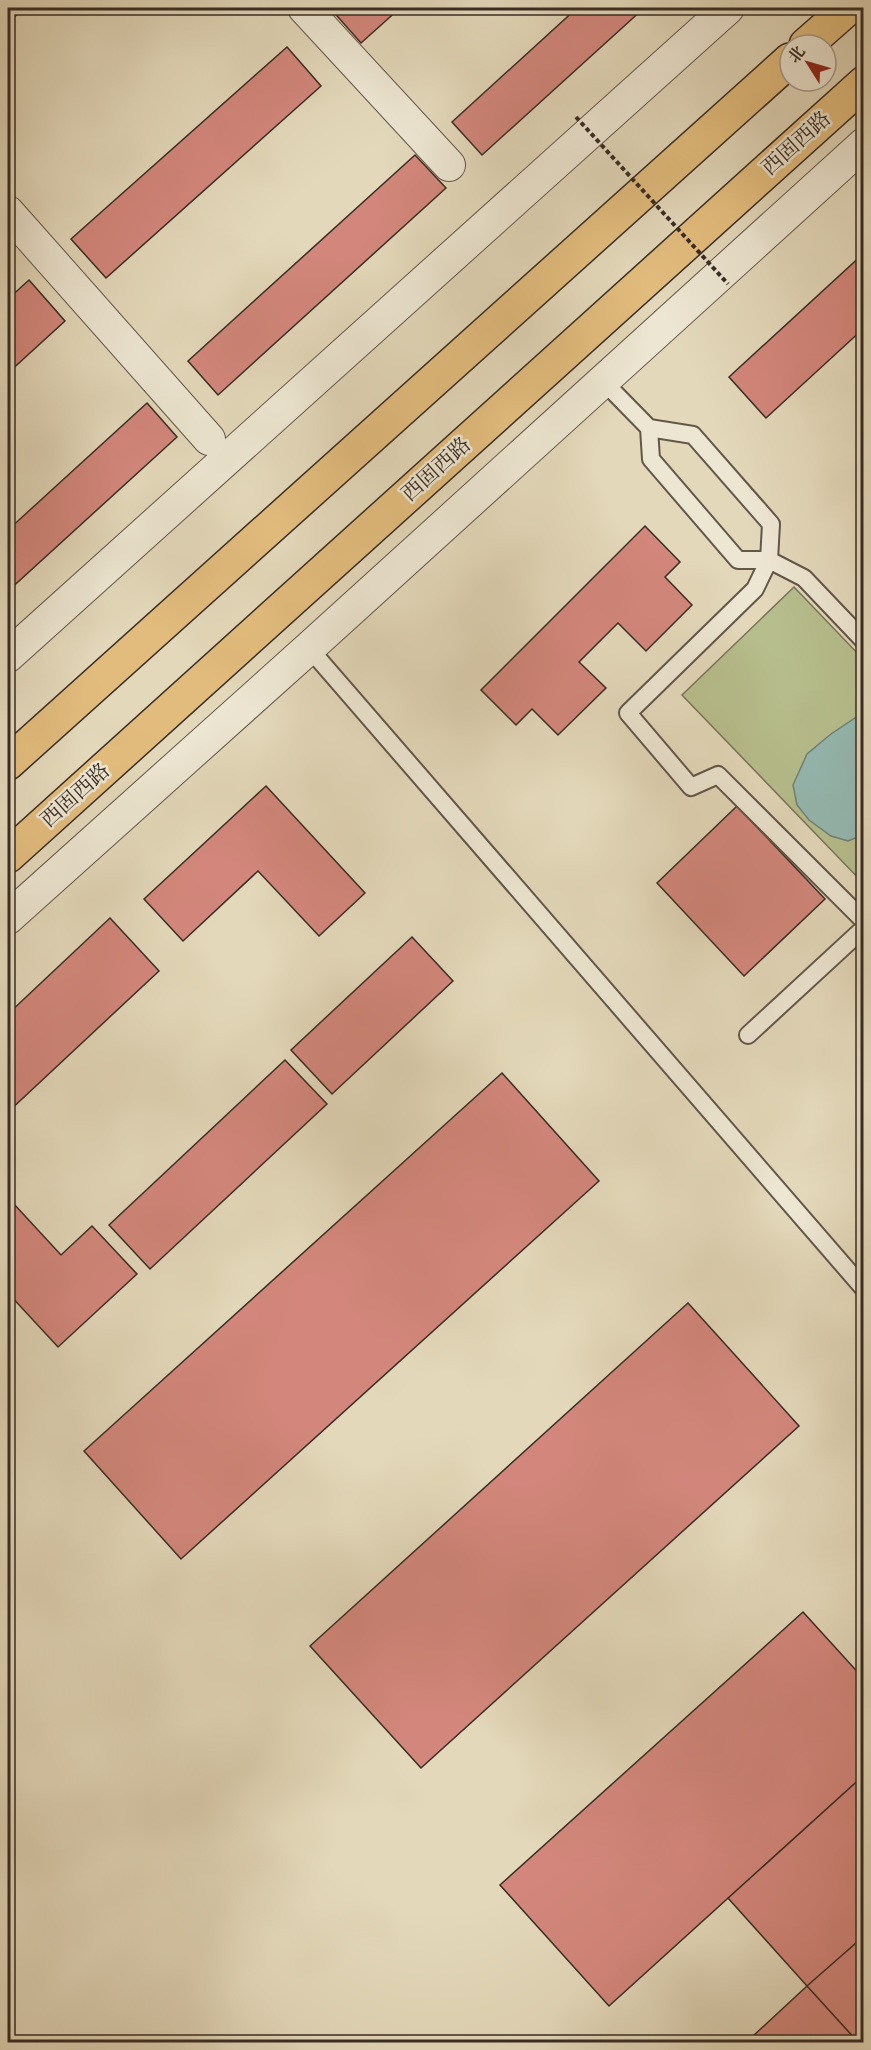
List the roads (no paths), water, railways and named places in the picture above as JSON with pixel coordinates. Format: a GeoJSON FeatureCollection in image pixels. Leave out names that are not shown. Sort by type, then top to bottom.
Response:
{"type":"FeatureCollection","features":[{"type":"Feature","properties":{"kind":"main road"},"geometry":{"type":"LineString","coordinates":[[820,33],[848,8]]}},
{"type":"Feature","properties":{"kind":"main road"},"geometry":{"type":"LineString","coordinates":[[8,763],[778,71]]}},
{"type":"Feature","properties":{"kind":"main road","name":"西固西路"},"geometry":{"type":"LineString","coordinates":[[8,856],[864,83]]}},
{"type":"Feature","properties":{"kind":"street"},"geometry":{"type":"LineString","coordinates":[[304,8],[449,165]]}},
{"type":"Feature","properties":{"kind":"street"},"geometry":{"type":"LineString","coordinates":[[8,656],[728,8]]}},
{"type":"Feature","properties":{"kind":"street"},"geometry":{"type":"LineString","coordinates":[[8,918],[864,144]]}},
{"type":"Feature","properties":{"kind":"street"},"geometry":{"type":"LineString","coordinates":[[8,212],[208,439]]}},
{"type":"Feature","properties":{"kind":"lane"},"geometry":{"type":"LineString","coordinates":[[603,381],[649,428],[693,435],[771,524],[769,560],[755,589],[628,713],[691,788],[718,775],[864,921]]}},
{"type":"Feature","properties":{"kind":"lane"},"geometry":{"type":"LineString","coordinates":[[649,428],[651,459],[738,560],[769,560],[804,578],[864,641]]}},
{"type":"Feature","properties":{"kind":"lane"},"geometry":{"type":"LineString","coordinates":[[309,648],[864,1289]]}},
{"type":"Feature","properties":{"kind":"lane"},"geometry":{"type":"LineString","coordinates":[[748,1035],[864,928]]}},
{"type":"Feature","properties":{"kind":"water"},"geometry":{"type":"Polygon","coordinates":[[[855,718],[863,718],[863,835],[848,841],[831,836],[809,820],[797,805],[793,785],[807,754],[855,718]]]}}]}
